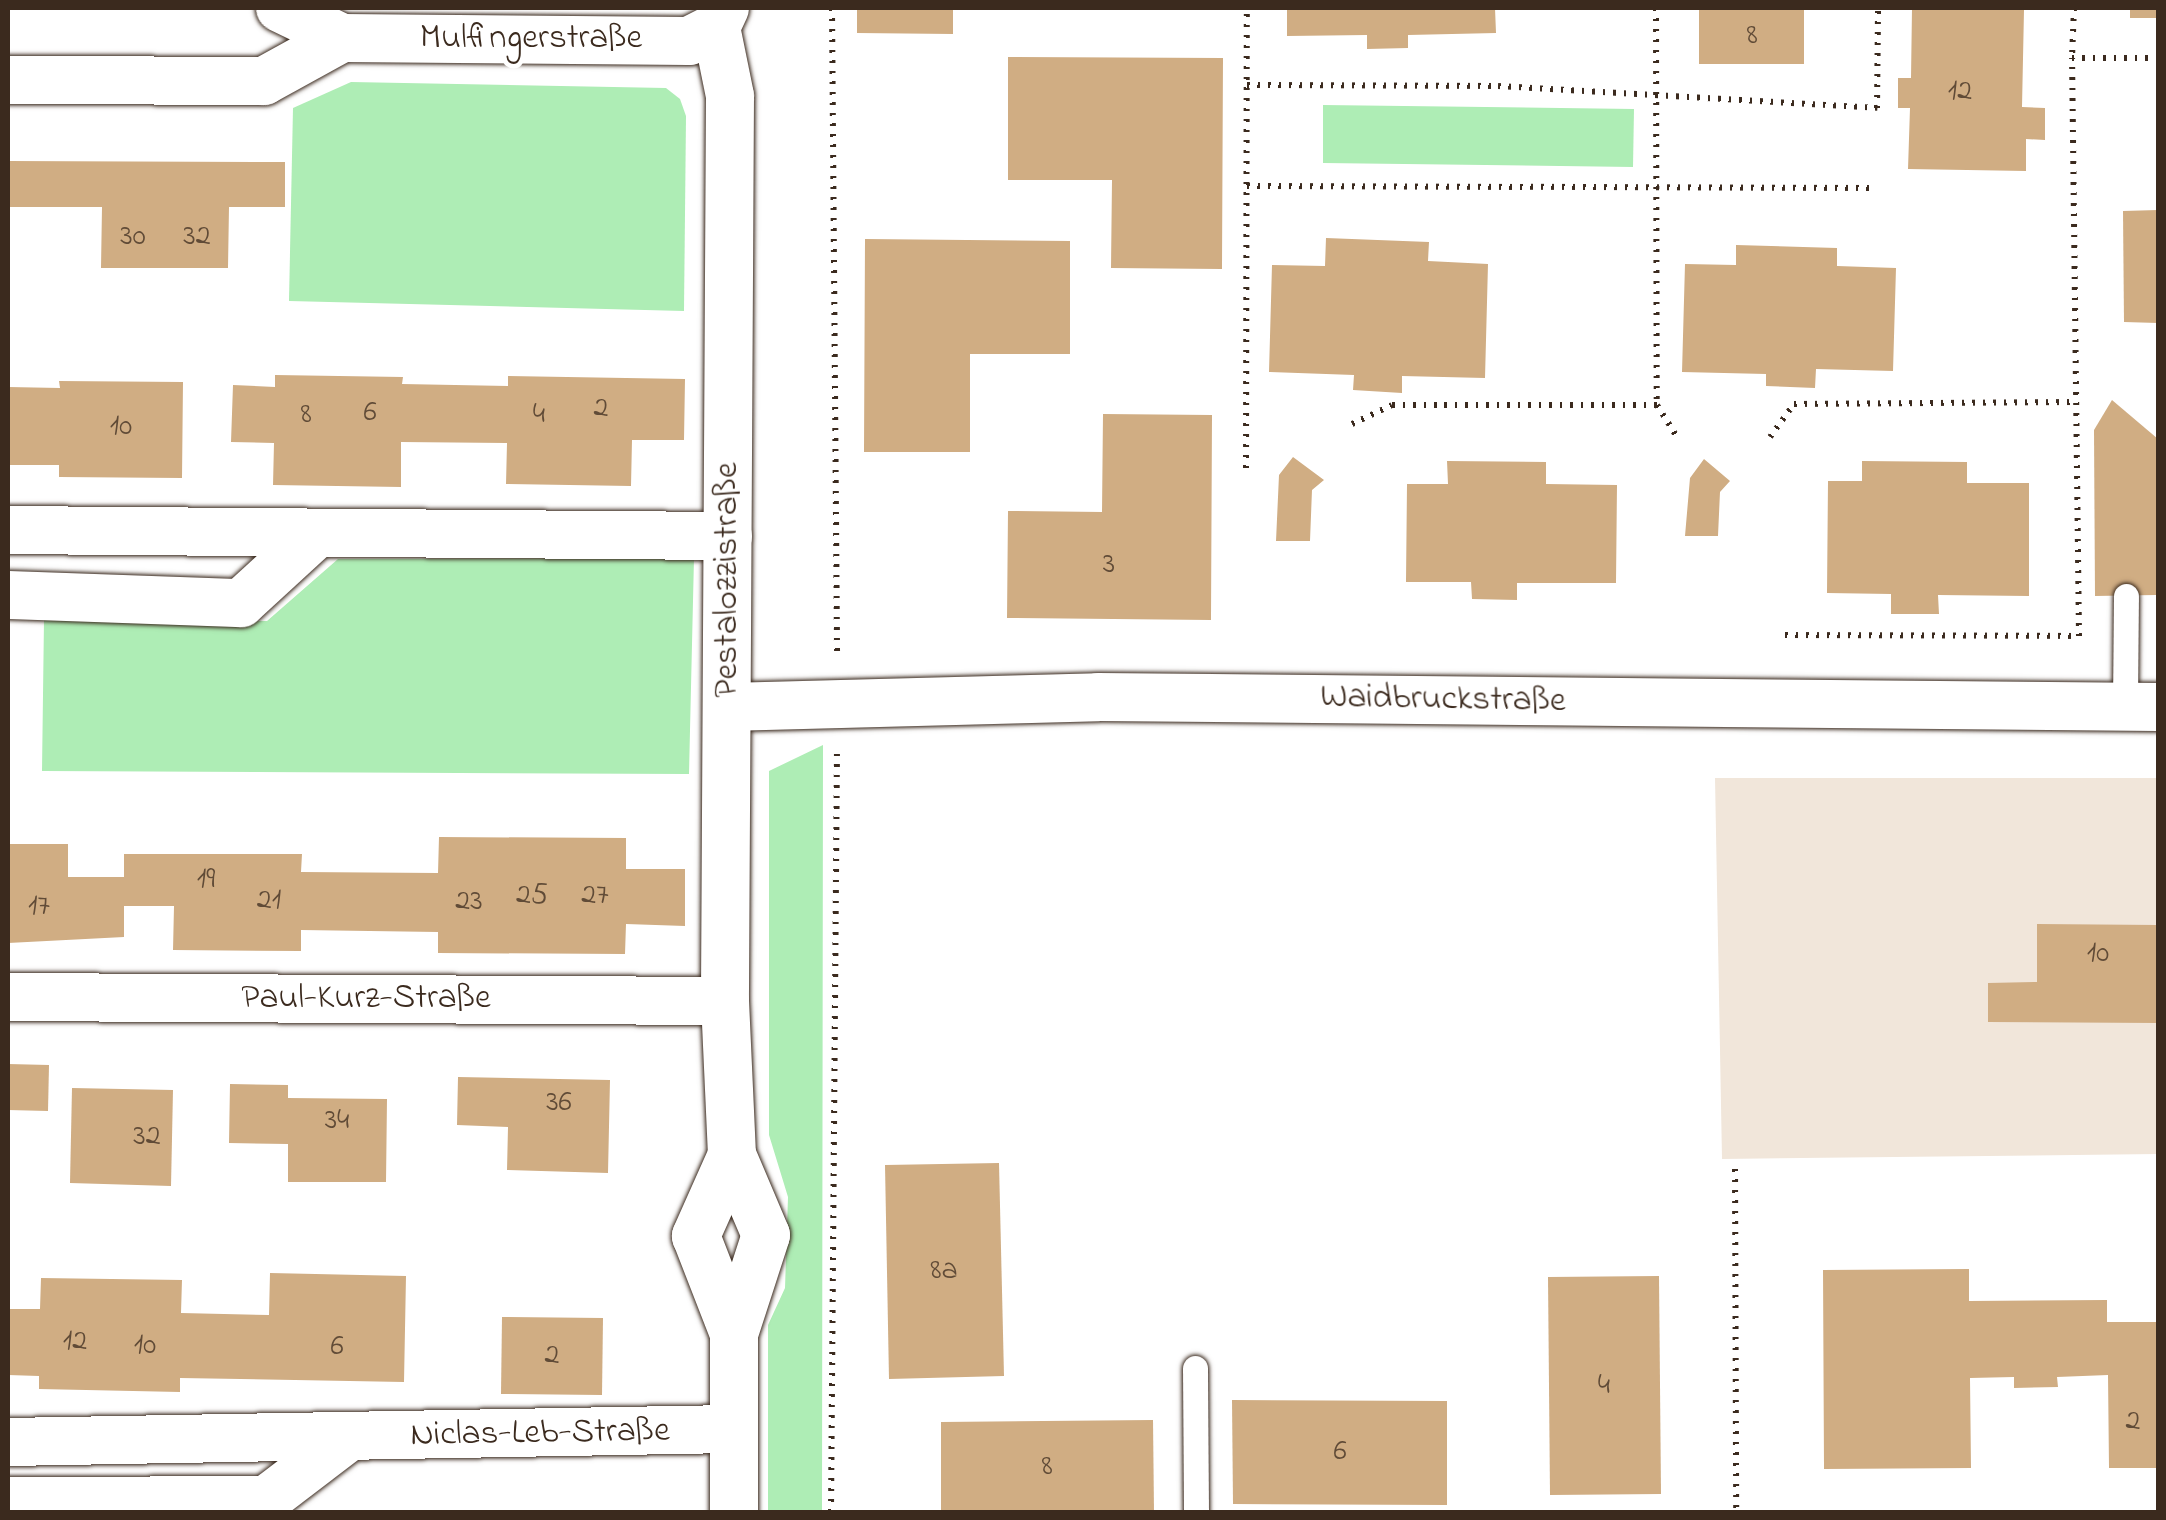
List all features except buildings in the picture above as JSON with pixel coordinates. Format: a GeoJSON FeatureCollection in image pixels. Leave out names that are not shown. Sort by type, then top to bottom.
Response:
{"type":"FeatureCollection","features":[{"type":"Feature","properties":{"kind":"street","name":"Mulfingerstraße"},"geometry":{"type":"LineString","coordinates":[[280,8],[342,38],[688,41],[721,17]]}},
{"type":"Feature","properties":{"kind":"street","name":"Pestalozzistraße"},"geometry":{"type":"LineString","coordinates":[[721,17],[730,96],[725,1001],[732,1154],[766,1235],[734,1334],[734,1512]]}},
{"type":"Feature","properties":{"kind":"street","name":"Mulfingerstraße"},"geometry":{"type":"LineString","coordinates":[[8,80],[264,81],[342,38]]}},
{"type":"Feature","properties":{"kind":"street"},"geometry":{"type":"LineString","coordinates":[[8,530],[314,536],[728,536]]}},
{"type":"Feature","properties":{"kind":"street"},"geometry":{"type":"LineString","coordinates":[[8,595],[241,603],[314,536]]}},
{"type":"Feature","properties":{"kind":"street","name":"Waidbruckstraße"},"geometry":{"type":"LineString","coordinates":[[727,707],[1098,697],[2142,706]]}},
{"type":"Feature","properties":{"kind":"street","name":"Paul-Kurz-Straße"},"geometry":{"type":"LineString","coordinates":[[8,998],[725,1001]]}},
{"type":"Feature","properties":{"kind":"street","name":"Pestalozzistraße"},"geometry":{"type":"LineString","coordinates":[[732,1154],[696,1236],[734,1334]]}},
{"type":"Feature","properties":{"kind":"street","name":"Niclas-Leb-Straße"},"geometry":{"type":"LineString","coordinates":[[8,1442],[734,1428]]}},
{"type":"Feature","properties":{"kind":"street"},"geometry":{"type":"LineString","coordinates":[[8,1501],[266,1500],[346,1438]]}},
{"type":"Feature","properties":{"kind":"lane"},"geometry":{"type":"LineString","coordinates":[[2126,596],[2142,706]]}},
{"type":"Feature","properties":{"kind":"lane"},"geometry":{"type":"LineString","coordinates":[[1195,1368],[1196,1512]]}},
{"type":"Feature","properties":{"kind":"path"},"geometry":{"type":"LineString","coordinates":[[1246,468],[1247,8]]}},
{"type":"Feature","properties":{"kind":"path"},"geometry":{"type":"LineString","coordinates":[[1656,8],[1657,405],[1678,439]]}},
{"type":"Feature","properties":{"kind":"path"},"geometry":{"type":"LineString","coordinates":[[1247,85],[1498,86],[1877,108],[1878,8]]}},
{"type":"Feature","properties":{"kind":"path"},"geometry":{"type":"LineString","coordinates":[[1785,634],[2079,636],[2074,8]]}},
{"type":"Feature","properties":{"kind":"path"},"geometry":{"type":"LineString","coordinates":[[2072,58],[2158,58]]}},
{"type":"Feature","properties":{"kind":"path"},"geometry":{"type":"LineString","coordinates":[[1247,186],[1874,188]]}},
{"type":"Feature","properties":{"kind":"path"},"geometry":{"type":"LineString","coordinates":[[1770,436],[1794,404],[2076,402]]}},
{"type":"Feature","properties":{"kind":"path"},"geometry":{"type":"LineString","coordinates":[[1352,424],[1392,406],[1657,405]]}},
{"type":"Feature","properties":{"kind":"path"},"geometry":{"type":"LineString","coordinates":[[1735,1169],[1736,1512]]}},
{"type":"Feature","properties":{"kind":"shaded area"},"geometry":{"type":"Polygon","coordinates":[[[1715,778],[2158,778],[2158,1154],[1722,1159],[1715,778]]]}},
{"type":"Feature","properties":{"kind":"green space"},"geometry":{"type":"Polygon","coordinates":[[[351,82],[666,88],[680,99],[686,116],[684,311],[289,301],[293,108],[351,82]]]}},
{"type":"Feature","properties":{"kind":"green space"},"geometry":{"type":"Polygon","coordinates":[[[1323,105],[1634,109],[1633,167],[1323,163],[1323,105]]]}},
{"type":"Feature","properties":{"kind":"green space"},"geometry":{"type":"Polygon","coordinates":[[[694,558],[689,774],[42,771],[44,619],[267,621],[338,559],[694,558]]]}},
{"type":"Feature","properties":{"kind":"green space"},"geometry":{"type":"Polygon","coordinates":[[[823,745],[822,1512],[768,1512],[768,1325],[785,1288],[788,1197],[769,1135],[769,771],[823,745]]]}}]}
